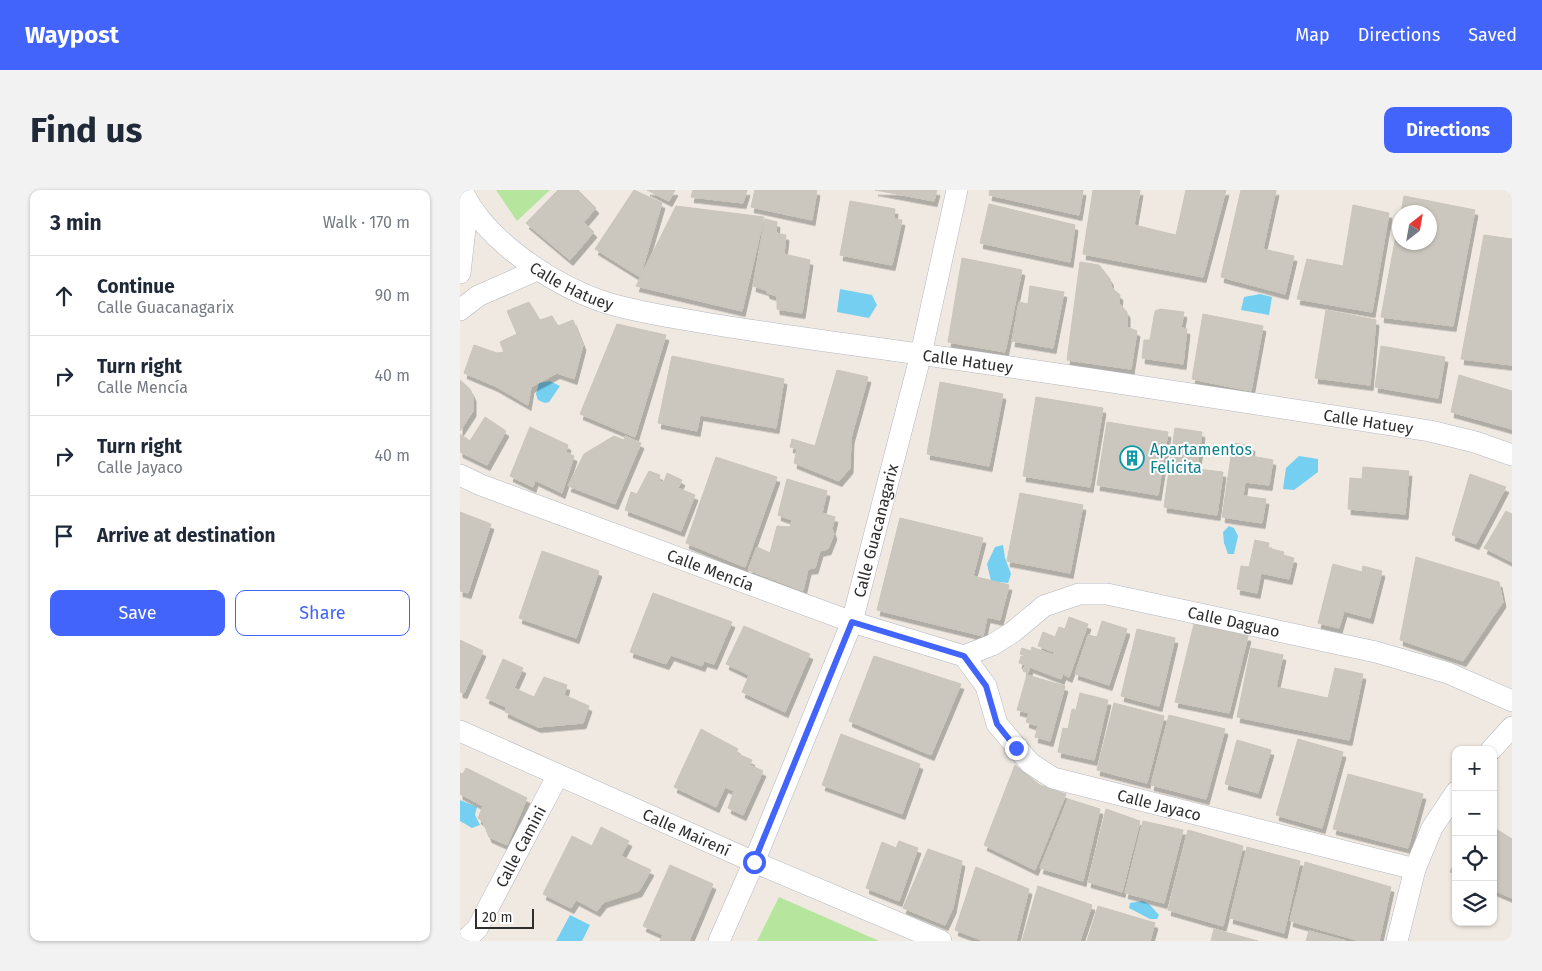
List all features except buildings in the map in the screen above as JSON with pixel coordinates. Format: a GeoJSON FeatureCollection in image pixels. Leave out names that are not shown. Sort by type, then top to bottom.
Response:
{"type":"FeatureCollection","features":[{"type":"Feature","properties":{"kind":"street","name":"Calle Guacanagarix"},"geometry":{"type":"LineString","coordinates":[[719,941],[754,862],[852,622],[921,354],[957,190]]}},
{"type":"Feature","properties":{"kind":"street","name":"Calle Hatuey"},"geometry":{"type":"LineString","coordinates":[[465,196],[502,241],[537,270],[550,278],[602,301],[636,311],[733,328],[921,354],[1430,431],[1475,442],[1512,455]]}},
{"type":"Feature","properties":{"kind":"street"},"geometry":{"type":"LineString","coordinates":[[460,273],[465,196]]}},
{"type":"Feature","properties":{"kind":"street"},"geometry":{"type":"LineString","coordinates":[[460,310],[478,296],[537,270]]}},
{"type":"Feature","properties":{"kind":"street","name":"Calle Mencía"},"geometry":{"type":"LineString","coordinates":[[460,475],[490,488],[852,622],[964,656]]}},
{"type":"Feature","properties":{"kind":"street","name":"Calle Daguao"},"geometry":{"type":"LineString","coordinates":[[964,656],[992,646],[1013,632],[1044,606],[1078,594],[1107,594],[1376,652],[1448,673],[1512,701]]}},
{"type":"Feature","properties":{"kind":"street","name":"Calle Jayaco"},"geometry":{"type":"LineString","coordinates":[[964,656],[986,686],[997,724],[1030,763],[1053,778],[1415,869]]}},
{"type":"Feature","properties":{"kind":"street"},"geometry":{"type":"LineString","coordinates":[[1495,746],[1512,727]]}},
{"type":"Feature","properties":{"kind":"street","name":"Calle Mairení"},"geometry":{"type":"LineString","coordinates":[[460,731],[754,862],[941,941]]}},
{"type":"Feature","properties":{"kind":"street","name":"Calle Camini"},"geometry":{"type":"LineString","coordinates":[[477,937],[558,775]]}},
{"type":"Feature","properties":{"kind":"street"},"geometry":{"type":"LineString","coordinates":[[1397,941],[1415,869],[1432,828],[1452,798]]}},
{"type":"Feature","properties":{"kind":"green space"},"geometry":{"type":"Polygon","coordinates":[[[496,190],[550,190],[517,221],[496,190]]]}},
{"type":"Feature","properties":{"kind":"green space"},"geometry":{"type":"Polygon","coordinates":[[[779,897],[879,941],[757,941],[779,897]]]}},
{"type":"Feature","properties":{"kind":"water"},"geometry":{"type":"Polygon","coordinates":[[[840,289],[872,295],[877,305],[869,318],[837,312],[840,289]]]}},
{"type":"Feature","properties":{"kind":"water"},"geometry":{"type":"Polygon","coordinates":[[[1260,294],[1272,297],[1269,315],[1241,310],[1244,297],[1260,294]]]}},
{"type":"Feature","properties":{"kind":"water"},"geometry":{"type":"Polygon","coordinates":[[[550,381],[560,386],[549,402],[545,403],[538,400],[536,394],[539,383],[550,381]]]}},
{"type":"Feature","properties":{"kind":"water"},"geometry":{"type":"Polygon","coordinates":[[[1299,456],[1318,459],[1318,472],[1294,490],[1283,489],[1286,468],[1299,456]]]}},
{"type":"Feature","properties":{"kind":"water"},"geometry":{"type":"Polygon","coordinates":[[[1229,526],[1234,528],[1238,536],[1234,554],[1228,554],[1224,543],[1223,532],[1229,526]]]}},
{"type":"Feature","properties":{"kind":"water"},"geometry":{"type":"Polygon","coordinates":[[[1003,545],[1005,558],[1011,574],[1008,583],[991,581],[987,564],[995,547],[1003,545]]]}},
{"type":"Feature","properties":{"kind":"water"},"geometry":{"type":"Polygon","coordinates":[[[460,800],[477,807],[475,815],[480,825],[472,828],[460,821],[460,800]]]}},
{"type":"Feature","properties":{"kind":"water"},"geometry":{"type":"Polygon","coordinates":[[[1143,901],[1150,905],[1159,915],[1157,919],[1150,919],[1129,908],[1130,903],[1143,901]]]}},
{"type":"Feature","properties":{"kind":"water"},"geometry":{"type":"Polygon","coordinates":[[[570,915],[590,925],[582,941],[556,941],[570,915]]]}},
{"type":"Feature","properties":{"kind":"place","name":"Apartamentos Felicita"},"geometry":{"type":"Point","coordinates":[1132,458]}},
{"type":"Feature","properties":{"kind":"route"},"geometry":{"type":"LineString","coordinates":[[754,862],[852,622],[964,656],[986,686],[997,724],[1016,748]]}}]}
